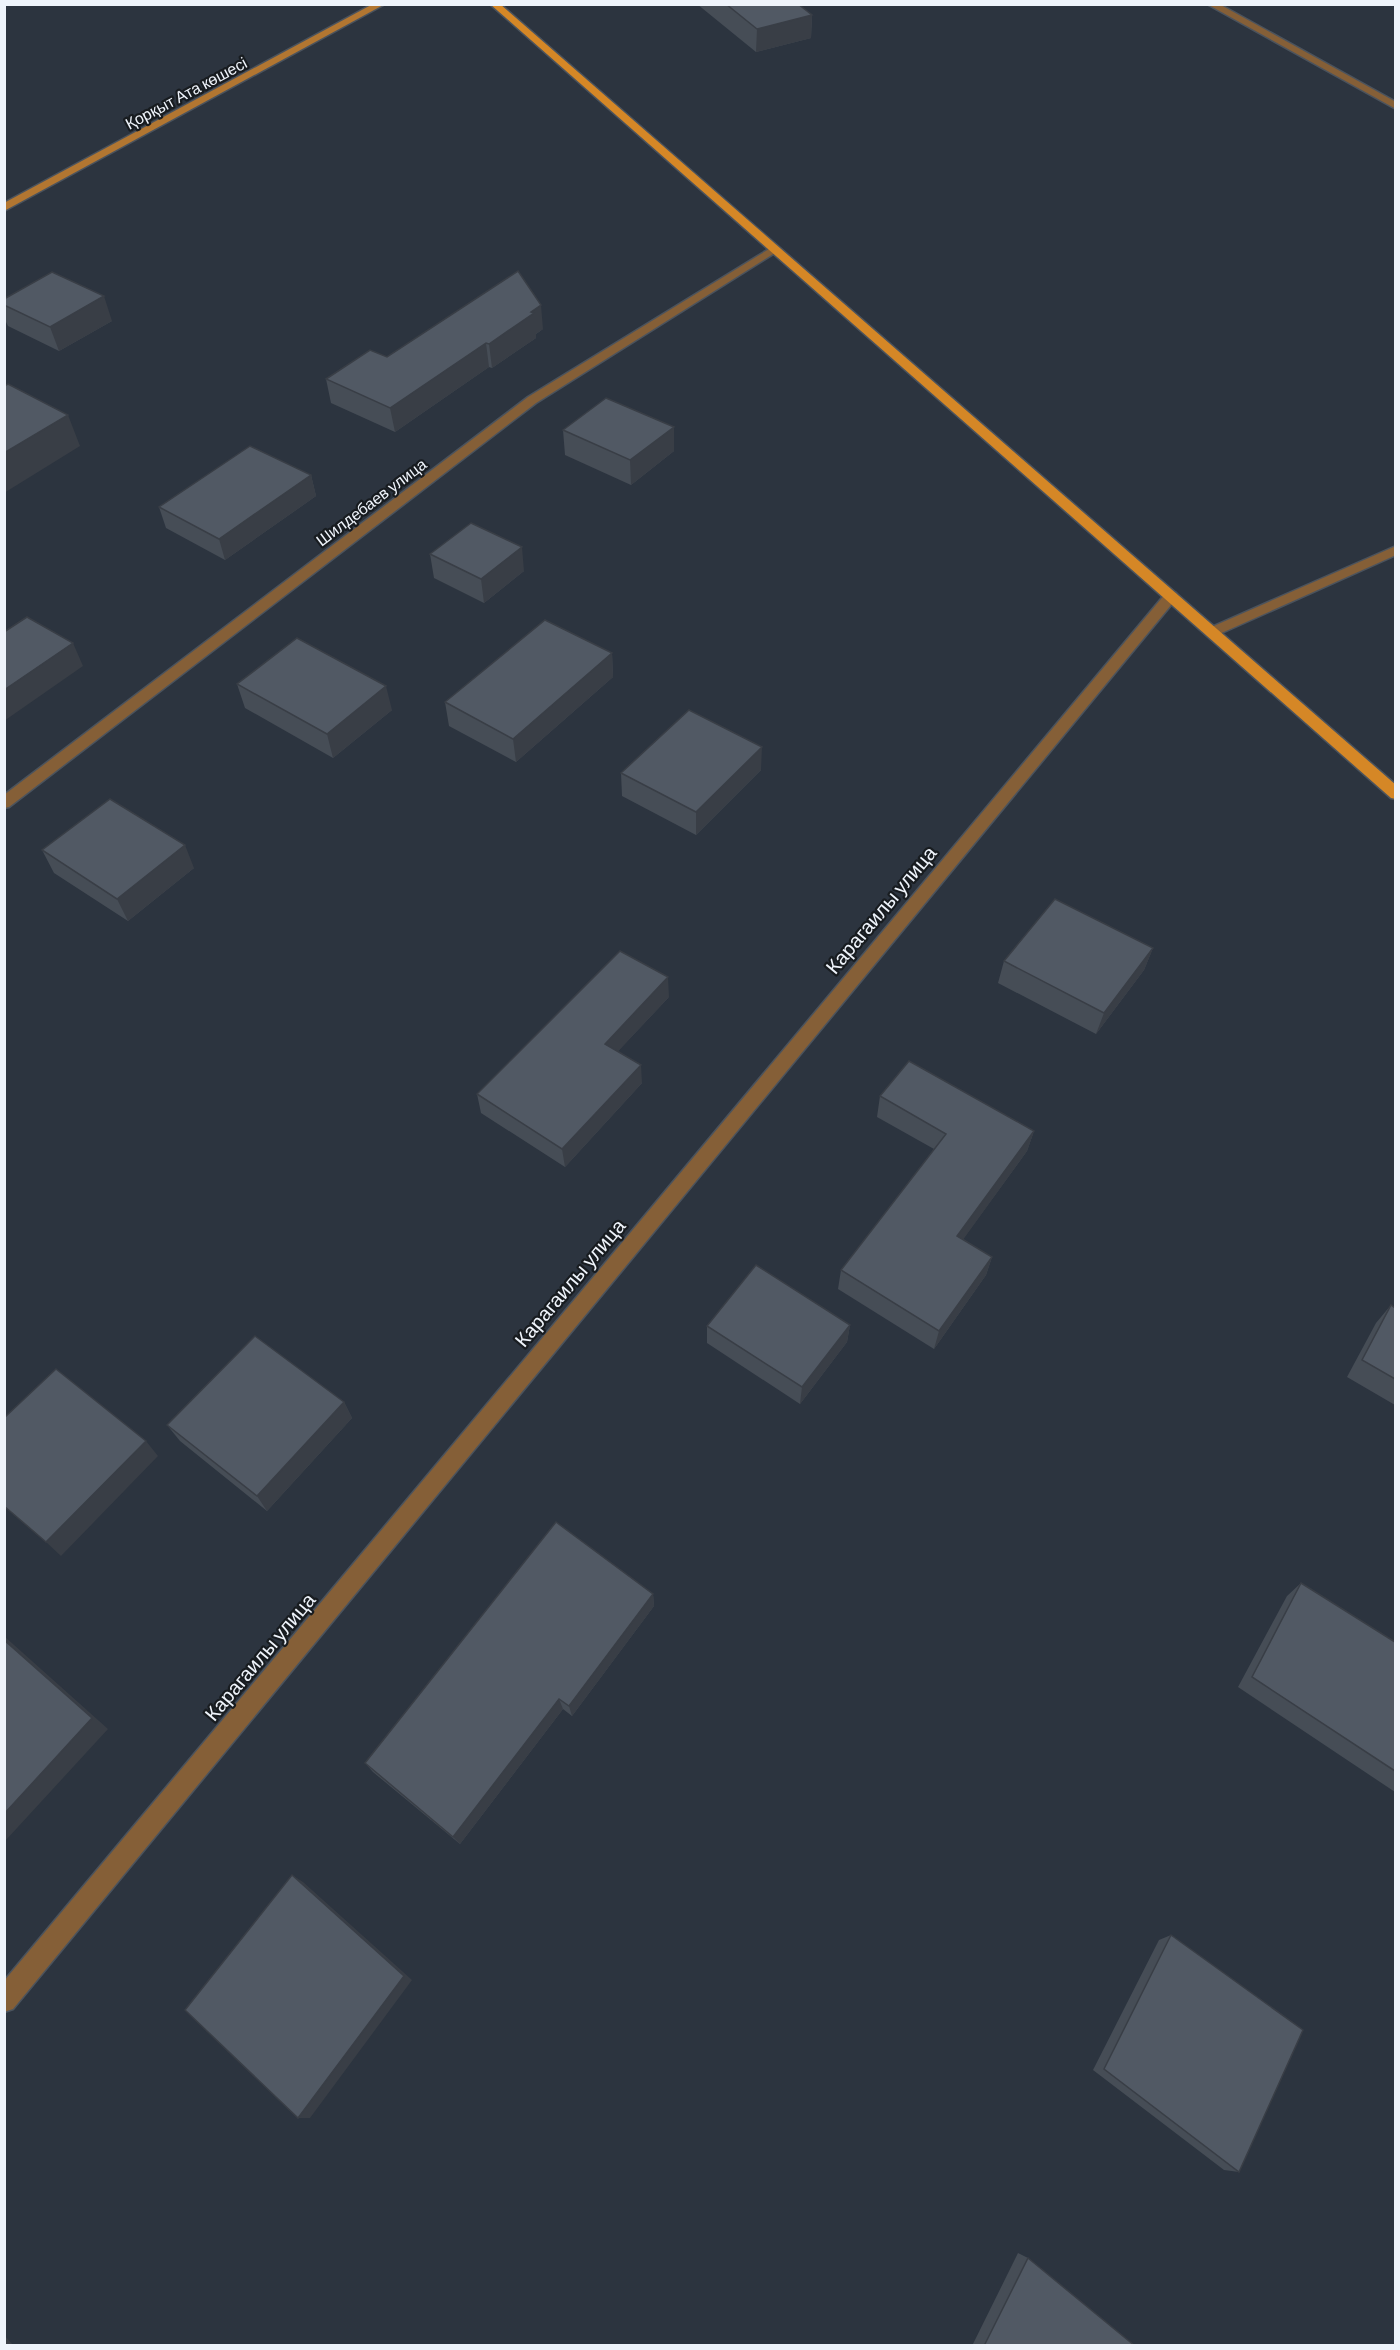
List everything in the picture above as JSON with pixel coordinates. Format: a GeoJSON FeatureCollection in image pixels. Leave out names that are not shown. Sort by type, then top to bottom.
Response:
{"type":"FeatureCollection","features":[{"type":"Feature","properties":{"kind":"main road","name":"Қорқыт Ата көшесі"},"geometry":{"type":"LineString","coordinates":[[4,208],[381,4]]}},
{"type":"Feature","properties":{"kind":"main road"},"geometry":{"type":"LineString","coordinates":[[494,4],[1395,794]]}},
{"type":"Feature","properties":{"kind":"street"},"geometry":{"type":"LineString","coordinates":[[1211,4],[1395,106]]}},
{"type":"Feature","properties":{"kind":"street","name":"Шилдебаев улица"},"geometry":{"type":"LineString","coordinates":[[4,803],[532,400],[774,249]]}},
{"type":"Feature","properties":{"kind":"street"},"geometry":{"type":"LineString","coordinates":[[1212,632],[1395,550]]}},
{"type":"Feature","properties":{"kind":"street","name":"Карагаилы улица"},"geometry":{"type":"LineString","coordinates":[[4,2000],[1171,596]]}},
{"type":"Feature","properties":{"kind":"building"},"geometry":{"type":"Polygon","coordinates":[[[726,4],[798,4],[812,15],[757,29],[726,4]]]}},
{"type":"Feature","properties":{"kind":"building"},"geometry":{"type":"Polygon","coordinates":[[[518,271],[541,305],[531,312],[534,313],[390,408],[326,379],[370,350],[387,357],[518,271]]]}},
{"type":"Feature","properties":{"kind":"building"},"geometry":{"type":"Polygon","coordinates":[[[52,272],[104,296],[50,327],[4,305],[4,299],[52,272]]]}},
{"type":"Feature","properties":{"kind":"building"},"geometry":{"type":"Polygon","coordinates":[[[8,384],[68,415],[4,453],[4,386],[8,384]]]}},
{"type":"Feature","properties":{"kind":"building"},"geometry":{"type":"Polygon","coordinates":[[[606,398],[674,427],[630,460],[563,430],[606,398]]]}},
{"type":"Feature","properties":{"kind":"building"},"geometry":{"type":"Polygon","coordinates":[[[250,446],[311,475],[219,539],[159,507],[250,446]]]}},
{"type":"Feature","properties":{"kind":"building"},"geometry":{"type":"Polygon","coordinates":[[[471,523],[522,547],[481,579],[430,554],[471,523]]]}},
{"type":"Feature","properties":{"kind":"building"},"geometry":{"type":"Polygon","coordinates":[[[27,617],[73,643],[4,690],[4,632],[27,617]]]}},
{"type":"Feature","properties":{"kind":"building"},"geometry":{"type":"Polygon","coordinates":[[[545,620],[612,653],[513,739],[445,702],[545,620]]]}},
{"type":"Feature","properties":{"kind":"building"},"geometry":{"type":"Polygon","coordinates":[[[297,638],[386,686],[327,734],[237,684],[297,638]]]}},
{"type":"Feature","properties":{"kind":"building"},"geometry":{"type":"Polygon","coordinates":[[[689,710],[762,747],[696,812],[621,773],[689,710]]]}},
{"type":"Feature","properties":{"kind":"building"},"geometry":{"type":"Polygon","coordinates":[[[110,799],[185,845],[117,899],[42,850],[110,799]]]}},
{"type":"Feature","properties":{"kind":"building"},"geometry":{"type":"Polygon","coordinates":[[[1055,899],[1153,948],[1104,1013],[1004,961],[1055,899]]]}},
{"type":"Feature","properties":{"kind":"building"},"geometry":{"type":"Polygon","coordinates":[[[620,951],[668,977],[605,1044],[641,1065],[562,1149],[477,1094],[620,951]]]}},
{"type":"Feature","properties":{"kind":"building"},"geometry":{"type":"Polygon","coordinates":[[[909,1061],[1034,1131],[957,1236],[992,1257],[939,1331],[841,1270],[946,1134],[880,1096],[909,1061]]]}},
{"type":"Feature","properties":{"kind":"building"},"geometry":{"type":"Polygon","coordinates":[[[756,1265],[850,1325],[802,1387],[707,1326],[756,1265]]]}},
{"type":"Feature","properties":{"kind":"building"},"geometry":{"type":"Polygon","coordinates":[[[1391,1305],[1395,1308],[1395,1379],[1362,1360],[1391,1305]]]}},
{"type":"Feature","properties":{"kind":"building"},"geometry":{"type":"Polygon","coordinates":[[[255,1336],[344,1402],[257,1496],[167,1425],[255,1336]]]}},
{"type":"Feature","properties":{"kind":"building"},"geometry":{"type":"Polygon","coordinates":[[[56,1369],[146,1441],[46,1542],[4,1506],[4,1418],[56,1369]]]}},
{"type":"Feature","properties":{"kind":"building"},"geometry":{"type":"Polygon","coordinates":[[[556,1522],[653,1594],[569,1706],[559,1699],[453,1837],[365,1763],[556,1522]]]}},
{"type":"Feature","properties":{"kind":"building"},"geometry":{"type":"Polygon","coordinates":[[[1301,1583],[1395,1642],[1395,1771],[1252,1677],[1301,1583]]]}},
{"type":"Feature","properties":{"kind":"building"},"geometry":{"type":"Polygon","coordinates":[[[4,1640],[92,1718],[4,1814],[4,1640]]]}},
{"type":"Feature","properties":{"kind":"building"},"geometry":{"type":"Polygon","coordinates":[[[292,1875],[404,1976],[298,2118],[185,2010],[292,1875]]]}},
{"type":"Feature","properties":{"kind":"building"},"geometry":{"type":"Polygon","coordinates":[[[1171,1935],[1303,2030],[1239,2172],[1104,2069],[1171,1935]]]}},
{"type":"Feature","properties":{"kind":"building"},"geometry":{"type":"Polygon","coordinates":[[[1028,2258],[1135,2346],[984,2346],[1028,2258]]]}}]}
